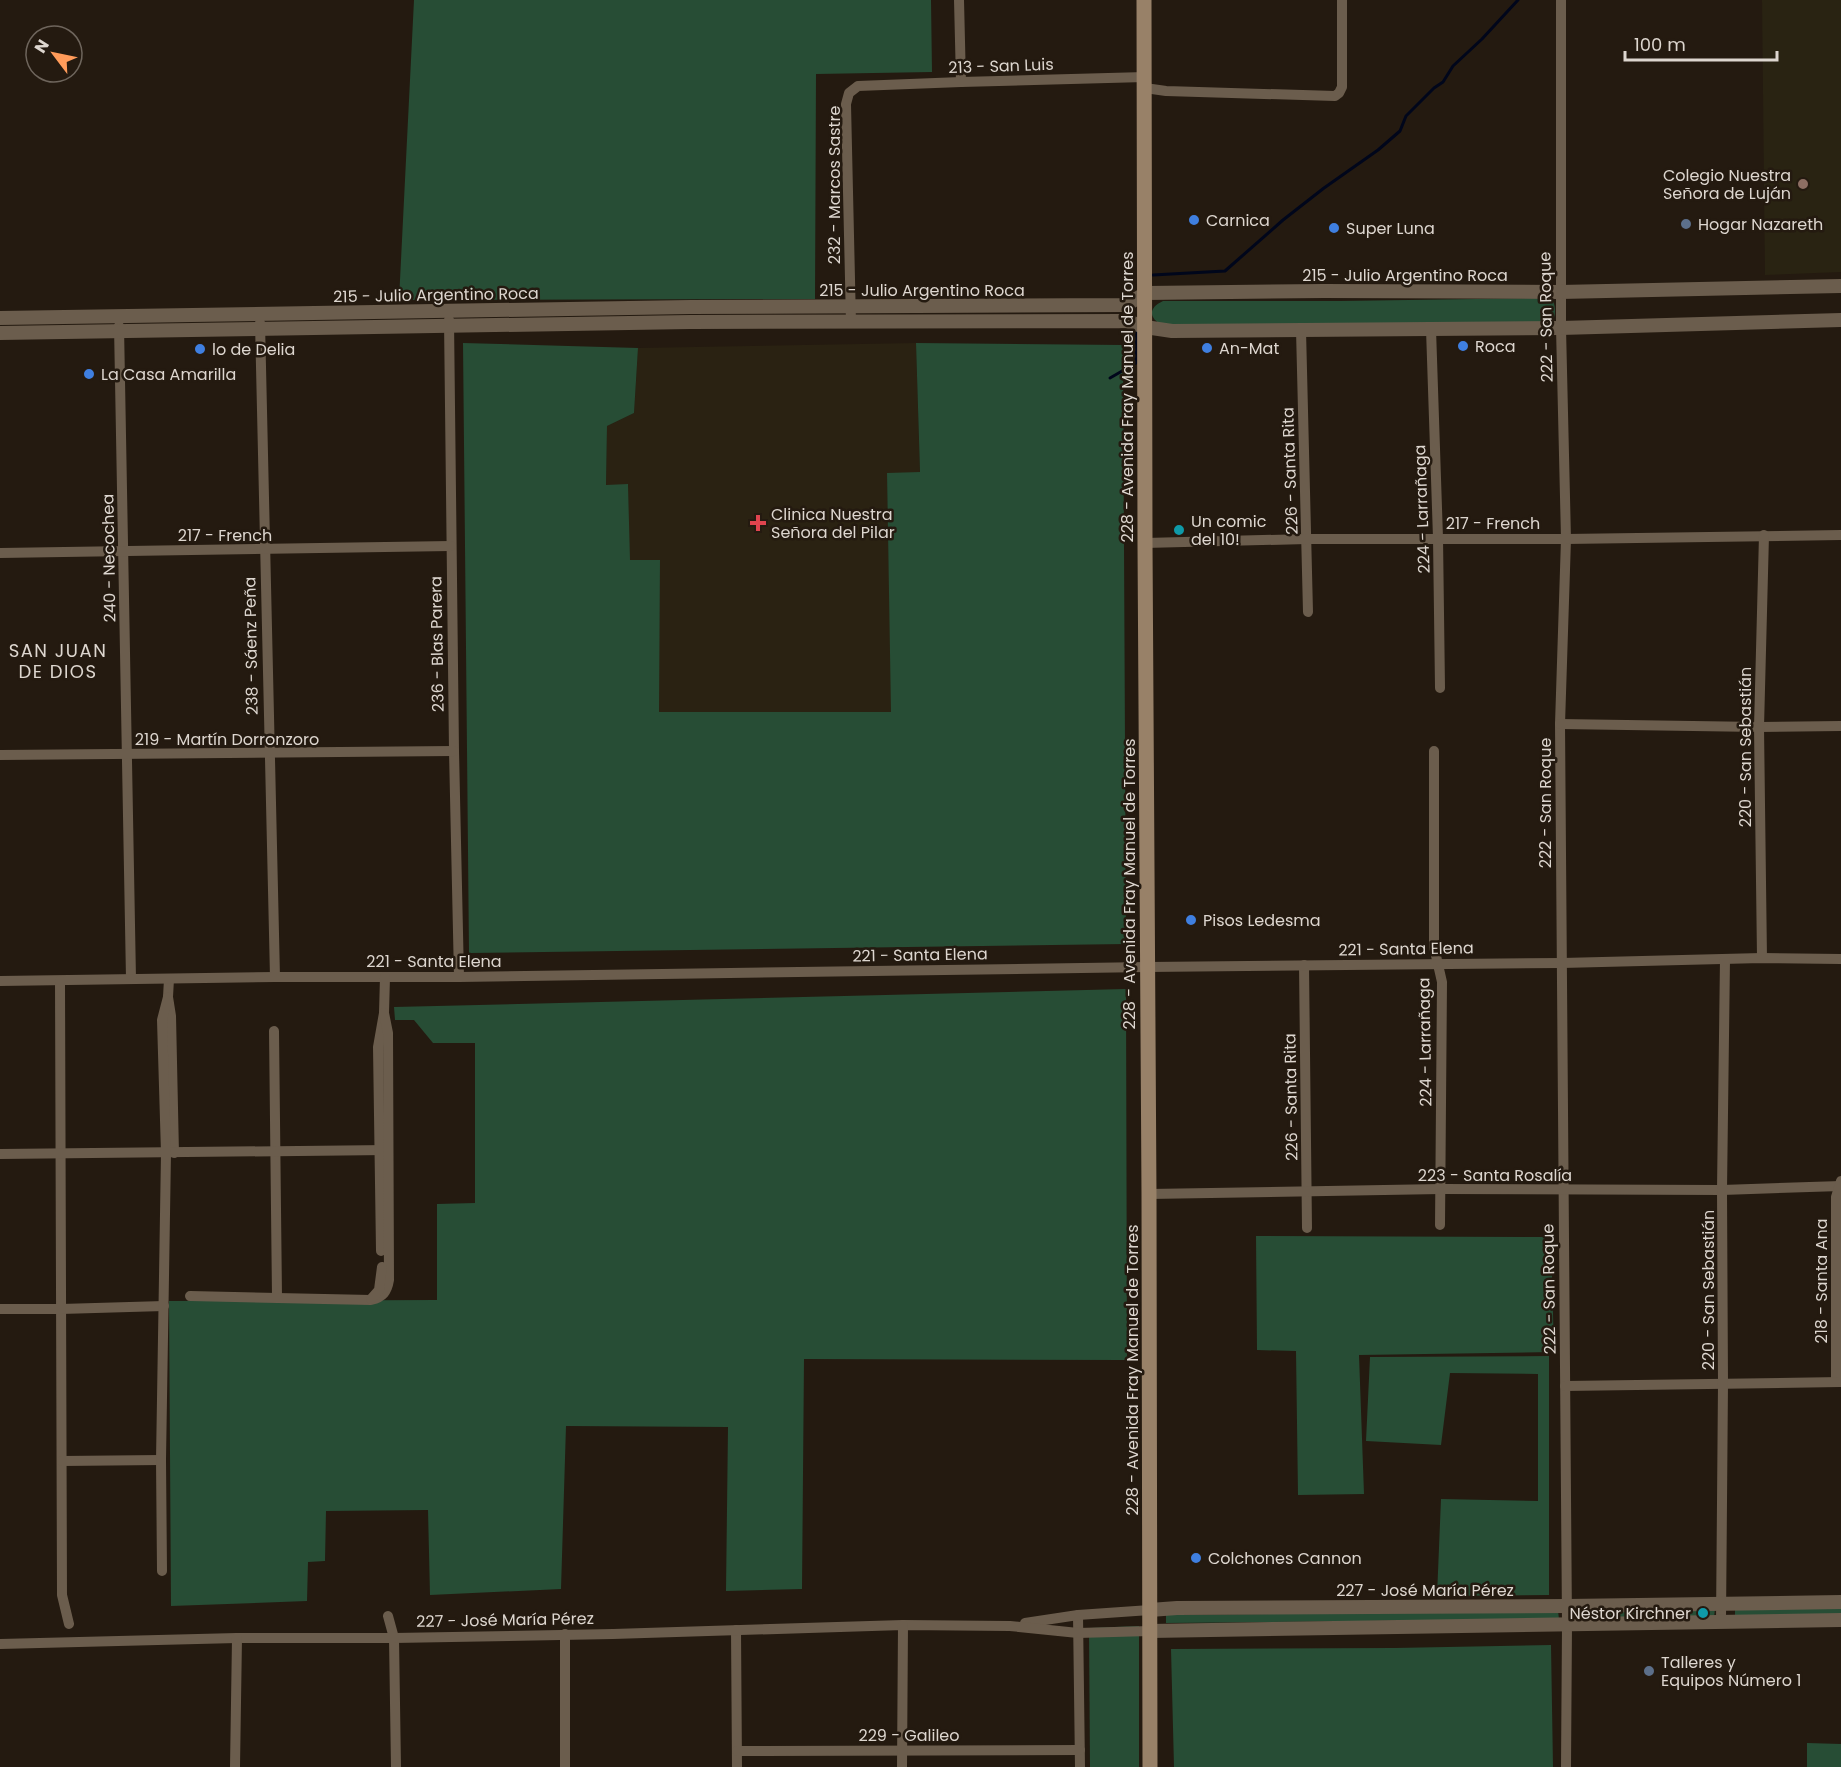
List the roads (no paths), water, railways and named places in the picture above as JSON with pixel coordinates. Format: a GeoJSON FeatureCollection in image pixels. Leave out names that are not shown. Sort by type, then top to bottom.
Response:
{"type":"FeatureCollection","features":[{"type":"Feature","properties":{"kind":"main road","name":"228 - Avenida Fray Manuel de Torres"},"geometry":{"type":"LineString","coordinates":[[1144,0],[1150,1767]]}},
{"type":"Feature","properties":{"kind":"street"},"geometry":{"type":"LineString","coordinates":[[959,0],[961,82]]}},
{"type":"Feature","properties":{"kind":"street","name":"213 - San Luis"},"geometry":{"type":"LineString","coordinates":[[858,86],[961,82],[1145,83],[1166,91],[1335,96],[1342,87],[1342,0]]}},
{"type":"Feature","properties":{"kind":"street","name":"222 - San Roque"},"geometry":{"type":"LineString","coordinates":[[1561,0],[1560,292],[1566,539],[1560,724],[1567,1624]]}},
{"type":"Feature","properties":{"kind":"street","name":"232 - Marcos Sastre"},"geometry":{"type":"LineString","coordinates":[[851,323],[846,104],[849,93],[858,86]]}},
{"type":"Feature","properties":{"kind":"street","name":"215 - Julio Argentino Roca"},"geometry":{"type":"LineString","coordinates":[[260,322],[450,311],[690,307],[1126,305],[1146,293],[1560,292],[1841,286]]}},
{"type":"Feature","properties":{"kind":"street","name":"236 - Blas Parera"},"geometry":{"type":"LineString","coordinates":[[450,311],[448,326],[459,977]]}},
{"type":"Feature","properties":{"kind":"street","name":"215 - Julio Argentino Roca"},"geometry":{"type":"LineString","coordinates":[[0,318],[119,324]]}},
{"type":"Feature","properties":{"kind":"street","name":"215 - Julio Argentino Roca"},"geometry":{"type":"LineString","coordinates":[[0,333],[119,324],[260,322],[448,326],[690,322],[1126,321],[1145,327],[1172,331],[1561,328],[1841,320]]}},
{"type":"Feature","properties":{"kind":"street","name":"238 - Sáenz Peña"},"geometry":{"type":"LineString","coordinates":[[260,322],[267,753],[275,977]]}},
{"type":"Feature","properties":{"kind":"street","name":"240 - Necochea"},"geometry":{"type":"LineString","coordinates":[[119,324],[131,979]]}},
{"type":"Feature","properties":{"kind":"street","name":"224 - Larrañaga"},"geometry":{"type":"LineString","coordinates":[[1431,329],[1440,688]]}},
{"type":"Feature","properties":{"kind":"street","name":"226 - Santa Rita"},"geometry":{"type":"LineString","coordinates":[[1301,330],[1308,612]]}},
{"type":"Feature","properties":{"kind":"street","name":"220 - San Sebastián"},"geometry":{"type":"LineString","coordinates":[[1762,958],[1759,727],[1764,535]]}},
{"type":"Feature","properties":{"kind":"street","name":"217 - French"},"geometry":{"type":"LineString","coordinates":[[1145,543],[1307,539],[1566,539],[1841,535]]}},
{"type":"Feature","properties":{"kind":"street","name":"217 - French"},"geometry":{"type":"LineString","coordinates":[[0,553],[451,546]]}},
{"type":"Feature","properties":{"kind":"street"},"geometry":{"type":"LineString","coordinates":[[1560,724],[1841,726]]}},
{"type":"Feature","properties":{"kind":"street","name":"219 - Martín Dorronzoro"},"geometry":{"type":"LineString","coordinates":[[0,755],[454,751]]}},
{"type":"Feature","properties":{"kind":"street","name":"224 - Larrañaga"},"geometry":{"type":"LineString","coordinates":[[1434,751],[1434,946],[1442,982],[1440,1225]]}},
{"type":"Feature","properties":{"kind":"street","name":"221 - Santa Elena"},"geometry":{"type":"LineString","coordinates":[[0,981],[1562,963],[1762,958],[1841,959]]}},
{"type":"Feature","properties":{"kind":"street","name":"220 - San Sebastián"},"geometry":{"type":"LineString","coordinates":[[1721,1621],[1725,959]]}},
{"type":"Feature","properties":{"kind":"street","name":"226 - Santa Rita"},"geometry":{"type":"LineString","coordinates":[[1304,965],[1307,1228]]}},
{"type":"Feature","properties":{"kind":"street"},"geometry":{"type":"LineString","coordinates":[[190,1296],[371,1300],[379,1290],[382,1278],[384,1151],[378,1047],[384,1012],[385,977]]}},
{"type":"Feature","properties":{"kind":"street"},"geometry":{"type":"LineString","coordinates":[[162,1571],[161,1460],[170,1153],[162,1020],[168,997],[169,979]]}},
{"type":"Feature","properties":{"kind":"street"},"geometry":{"type":"LineString","coordinates":[[60,981],[62,1595],[69,1624]]}},
{"type":"Feature","properties":{"kind":"street"},"geometry":{"type":"LineString","coordinates":[[274,1031],[277,1297]]}},
{"type":"Feature","properties":{"kind":"street"},"geometry":{"type":"LineString","coordinates":[[0,1154],[384,1151]]}},
{"type":"Feature","properties":{"kind":"street","name":"223 - Santa Rosalía"},"geometry":{"type":"LineString","coordinates":[[1149,1194],[1441,1189],[1722,1190],[1840,1184]]}},
{"type":"Feature","properties":{"kind":"street","name":"218 - Santa Ana"},"geometry":{"type":"LineString","coordinates":[[1838,1382],[1836,1197],[1840,1184]]}},
{"type":"Feature","properties":{"kind":"street"},"geometry":{"type":"LineString","coordinates":[[0,1309],[164,1306]]}},
{"type":"Feature","properties":{"kind":"street"},"geometry":{"type":"LineString","coordinates":[[1565,1386],[1838,1382]]}},
{"type":"Feature","properties":{"kind":"street"},"geometry":{"type":"LineString","coordinates":[[62,1461],[161,1460]]}},
{"type":"Feature","properties":{"kind":"street","name":"227 - José María Pérez"},"geometry":{"type":"LineString","coordinates":[[1010,1626],[1078,1615],[1177,1608],[1841,1602]]}},
{"type":"Feature","properties":{"kind":"street"},"geometry":{"type":"LineString","coordinates":[[1078,1615],[1080,1767]]}},
{"type":"Feature","properties":{"kind":"street"},"geometry":{"type":"LineString","coordinates":[[388,1616],[394,1638],[396,1767]]}},
{"type":"Feature","properties":{"kind":"street","name":"227 - José María Pérez"},"geometry":{"type":"LineString","coordinates":[[0,1644],[237,1638],[613,1634],[903,1625],[1010,1626],[1078,1633],[1841,1620]]}},
{"type":"Feature","properties":{"kind":"street"},"geometry":{"type":"LineString","coordinates":[[1566,1767],[1567,1624]]}},
{"type":"Feature","properties":{"kind":"street"},"geometry":{"type":"LineString","coordinates":[[902,1767],[903,1625]]}},
{"type":"Feature","properties":{"kind":"street"},"geometry":{"type":"LineString","coordinates":[[736,1630],[737,1767]]}},
{"type":"Feature","properties":{"kind":"street"},"geometry":{"type":"LineString","coordinates":[[565,1634],[565,1767]]}},
{"type":"Feature","properties":{"kind":"street"},"geometry":{"type":"LineString","coordinates":[[235,1767],[237,1638]]}},
{"type":"Feature","properties":{"kind":"street","name":"229 - Galileo"},"geometry":{"type":"LineString","coordinates":[[738,1751],[1080,1749]]}},
{"type":"Feature","properties":{"kind":"waterway"},"geometry":{"type":"LineString","coordinates":[[1153,275],[1225,271],[1283,220],[1378,150],[1400,131],[1406,116],[1443,82],[1453,66],[1518,0]]}},
{"type":"Feature","properties":{"kind":"waterway"},"geometry":{"type":"LineString","coordinates":[[1110,378],[1136,363],[1137,330]]}},
{"type":"Feature","properties":{"kind":"place","name":"Colegio Nuestra Señora de Luján"},"geometry":{"type":"Point","coordinates":[1803,184]}},
{"type":"Feature","properties":{"kind":"place","name":"Carnica"},"geometry":{"type":"Point","coordinates":[1194,220]}},
{"type":"Feature","properties":{"kind":"place","name":"Hogar Nazareth"},"geometry":{"type":"Point","coordinates":[1686,224]}},
{"type":"Feature","properties":{"kind":"place","name":"Super Luna"},"geometry":{"type":"Point","coordinates":[1334,228]}},
{"type":"Feature","properties":{"kind":"place","name":"Roca"},"geometry":{"type":"Point","coordinates":[1463,346]}},
{"type":"Feature","properties":{"kind":"place","name":"An-Mat"},"geometry":{"type":"Point","coordinates":[1207,348]}},
{"type":"Feature","properties":{"kind":"place","name":"lo de Delia"},"geometry":{"type":"Point","coordinates":[200,349]}},
{"type":"Feature","properties":{"kind":"place","name":"La Casa Amarilla"},"geometry":{"type":"Point","coordinates":[89,374]}},
{"type":"Feature","properties":{"kind":"place","name":"Clinica Nuestra Señora del Pilar"},"geometry":{"type":"Point","coordinates":[758,523]}},
{"type":"Feature","properties":{"kind":"place","name":"Un comic del 10!"},"geometry":{"type":"Point","coordinates":[1179,530]}},
{"type":"Feature","properties":{"kind":"place","name":"Pisos Ledesma"},"geometry":{"type":"Point","coordinates":[1191,920]}},
{"type":"Feature","properties":{"kind":"place","name":"Colchones Cannon"},"geometry":{"type":"Point","coordinates":[1196,1558]}},
{"type":"Feature","properties":{"kind":"place","name":"Néstor Kirchner"},"geometry":{"type":"Point","coordinates":[1703,1613]}},
{"type":"Feature","properties":{"kind":"place","name":"Talleres y Equipos Número 1"},"geometry":{"type":"Point","coordinates":[1649,1671]}},
{"type":"Feature","properties":{"kind":"district","name":"SAN JUAN DE DIOS"},"geometry":{"type":"Point","coordinates":[58,660]}}]}
